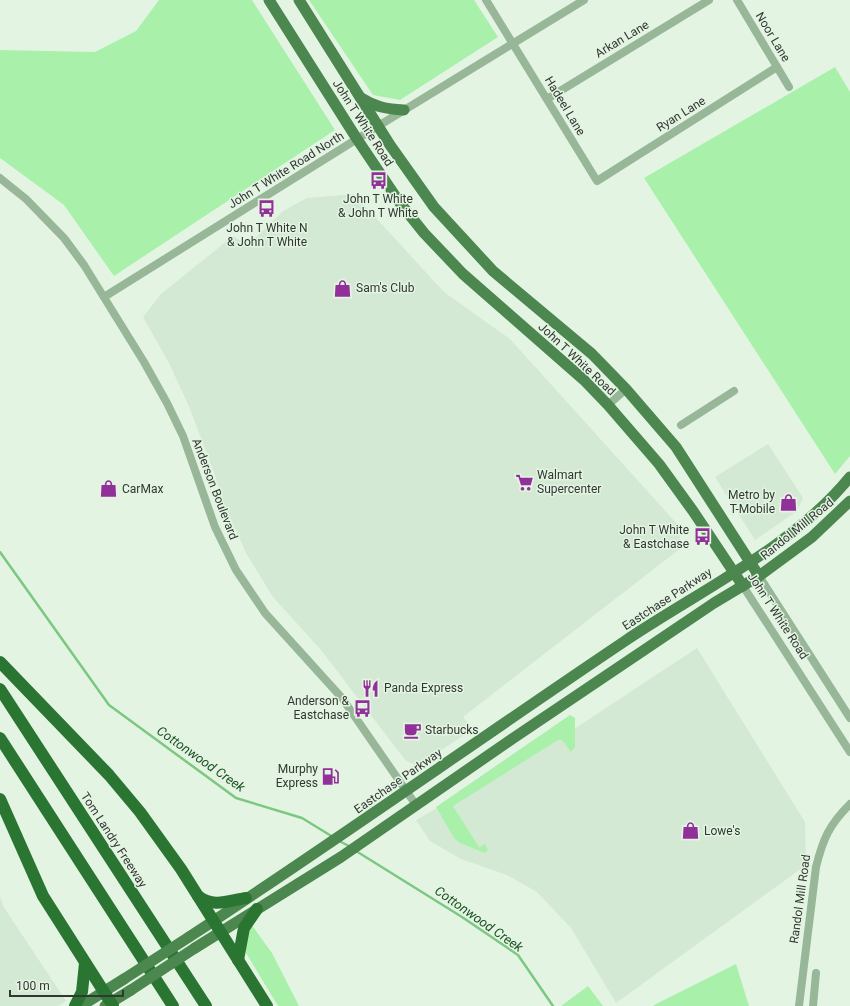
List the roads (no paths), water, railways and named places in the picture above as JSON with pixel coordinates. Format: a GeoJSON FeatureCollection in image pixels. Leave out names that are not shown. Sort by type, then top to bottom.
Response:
{"type":"FeatureCollection","features":[{"type":"Feature","properties":{"kind":"highway"},"geometry":{"type":"LineString","coordinates":[[0,662],[122,790],[140,812],[198,896],[266,1006]]}},
{"type":"Feature","properties":{"kind":"highway","name":"Tom Landry Freeway"},"geometry":{"type":"LineString","coordinates":[[0,689],[206,1006]]}},
{"type":"Feature","properties":{"kind":"highway"},"geometry":{"type":"LineString","coordinates":[[0,738],[173,1006]]}},
{"type":"Feature","properties":{"kind":"highway"},"geometry":{"type":"LineString","coordinates":[[0,799],[43,896],[108,1001]]}},
{"type":"Feature","properties":{"kind":"highway"},"geometry":{"type":"LineString","coordinates":[[198,896],[207,902],[226,902],[246,898]]}},
{"type":"Feature","properties":{"kind":"highway"},"geometry":{"type":"LineString","coordinates":[[238,960],[244,928],[257,909]]}},
{"type":"Feature","properties":{"kind":"highway"},"geometry":{"type":"LineString","coordinates":[[74,1006],[82,992],[85,963]]}},
{"type":"Feature","properties":{"kind":"main road","name":"John T White Road"},"geometry":{"type":"LineString","coordinates":[[269,0],[357,139],[400,203],[429,238],[463,274],[584,380],[608,405],[663,470],[693,510],[743,586]]}},
{"type":"Feature","properties":{"kind":"main road","name":"John T White Road"},"geometry":{"type":"LineString","coordinates":[[299,0],[417,185],[493,271],[592,354],[676,447],[759,576]]}},
{"type":"Feature","properties":{"kind":"main road"},"geometry":{"type":"LineString","coordinates":[[359,96],[371,104],[382,108],[404,110]]}},
{"type":"Feature","properties":{"kind":"main road","name":"Randol Mill Road"},"geometry":{"type":"LineString","coordinates":[[750,562],[805,523],[837,493],[850,477]]}},
{"type":"Feature","properties":{"kind":"main road","name":"Randol Mill Road"},"geometry":{"type":"LineString","coordinates":[[759,576],[812,537],[850,501]]}},
{"type":"Feature","properties":{"kind":"main road","name":"Eastchase Parkway"},"geometry":{"type":"LineString","coordinates":[[108,1001],[124,979],[346,833],[648,626],[750,562]]}},
{"type":"Feature","properties":{"kind":"main road","name":"Eastchase Parkway"},"geometry":{"type":"LineString","coordinates":[[81,1006],[108,1001],[131,990],[364,841],[572,699],[714,604],[759,576]]}},
{"type":"Feature","properties":{"kind":"main road"},"geometry":{"type":"LineString","coordinates":[[562,684],[572,699]]}},
{"type":"Feature","properties":{"kind":"street","name":"Hadeel Lane"},"geometry":{"type":"LineString","coordinates":[[486,0],[514,43],[597,181]]}},
{"type":"Feature","properties":{"kind":"street","name":"John T White Road North"},"geometry":{"type":"LineString","coordinates":[[104,297],[378,126],[584,0]]}},
{"type":"Feature","properties":{"kind":"street","name":"Arkan Lane"},"geometry":{"type":"LineString","coordinates":[[547,99],[709,0]]}},
{"type":"Feature","properties":{"kind":"street","name":"Noor Lane"},"geometry":{"type":"LineString","coordinates":[[737,0],[789,87]]}},
{"type":"Feature","properties":{"kind":"street","name":"Ryan Lane"},"geometry":{"type":"LineString","coordinates":[[597,181],[777,67]]}},
{"type":"Feature","properties":{"kind":"street","name":"Anderson Boulevard"},"geometry":{"type":"LineString","coordinates":[[0,178],[26,199],[64,238],[84,265],[167,403],[183,436],[215,527],[240,576],[265,613],[332,686],[371,738],[416,805]]}},
{"type":"Feature","properties":{"kind":"street"},"geometry":{"type":"LineString","coordinates":[[608,405],[626,390]]}},
{"type":"Feature","properties":{"kind":"street"},"geometry":{"type":"LineString","coordinates":[[681,425],[734,391]]}},
{"type":"Feature","properties":{"kind":"street","name":"John T White Road"},"geometry":{"type":"LineString","coordinates":[[759,576],[850,718]]}},
{"type":"Feature","properties":{"kind":"street","name":"John T White Road"},"geometry":{"type":"LineString","coordinates":[[743,586],[850,752]]}},
{"type":"Feature","properties":{"kind":"street","name":"Randol Mill Road"},"geometry":{"type":"LineString","coordinates":[[798,1006],[816,868],[821,847],[835,818],[850,804]]}},
{"type":"Feature","properties":{"kind":"street"},"geometry":{"type":"LineString","coordinates":[[813,1006],[816,973]]}},
{"type":"Feature","properties":{"kind":"waterway","name":"Cottonwood Creek"},"geometry":{"type":"LineString","coordinates":[[0,552],[109,705],[236,798],[302,818],[333,837]]}},
{"type":"Feature","properties":{"kind":"waterway","name":"Cottonwood Creek"},"geometry":{"type":"LineString","coordinates":[[339,841],[351,847]]}},
{"type":"Feature","properties":{"kind":"waterway","name":"Cottonwood Creek"},"geometry":{"type":"LineString","coordinates":[[356,851],[462,917],[518,955],[553,1006]]}},
{"type":"Feature","properties":{"kind":"place","name":"John T White & John T White"},"geometry":{"type":"Point","coordinates":[378,180]}},
{"type":"Feature","properties":{"kind":"place","name":"John T White N & John T White"},"geometry":{"type":"Point","coordinates":[267,209]}},
{"type":"Feature","properties":{"kind":"place","name":"Sam's Club"},"geometry":{"type":"Point","coordinates":[343,288]}},
{"type":"Feature","properties":{"kind":"place","name":"Walmart Supercenter"},"geometry":{"type":"Point","coordinates":[524,482]}},
{"type":"Feature","properties":{"kind":"place","name":"CarMax"},"geometry":{"type":"Point","coordinates":[109,489]}},
{"type":"Feature","properties":{"kind":"place","name":"Metro by T-Mobile"},"geometry":{"type":"Point","coordinates":[788,502]}},
{"type":"Feature","properties":{"kind":"place","name":"John T White & Eastchase"},"geometry":{"type":"Point","coordinates":[702,537]}},
{"type":"Feature","properties":{"kind":"place","name":"Panda Express"},"geometry":{"type":"Point","coordinates":[371,688]}},
{"type":"Feature","properties":{"kind":"place","name":"Anderson & Eastchase"},"geometry":{"type":"Point","coordinates":[362,708]}},
{"type":"Feature","properties":{"kind":"place","name":"Starbucks"},"geometry":{"type":"Point","coordinates":[412,730]}},
{"type":"Feature","properties":{"kind":"place","name":"Murphy Express"},"geometry":{"type":"Point","coordinates":[331,776]}},
{"type":"Feature","properties":{"kind":"place","name":"Lowe's"},"geometry":{"type":"Point","coordinates":[691,831]}}]}
